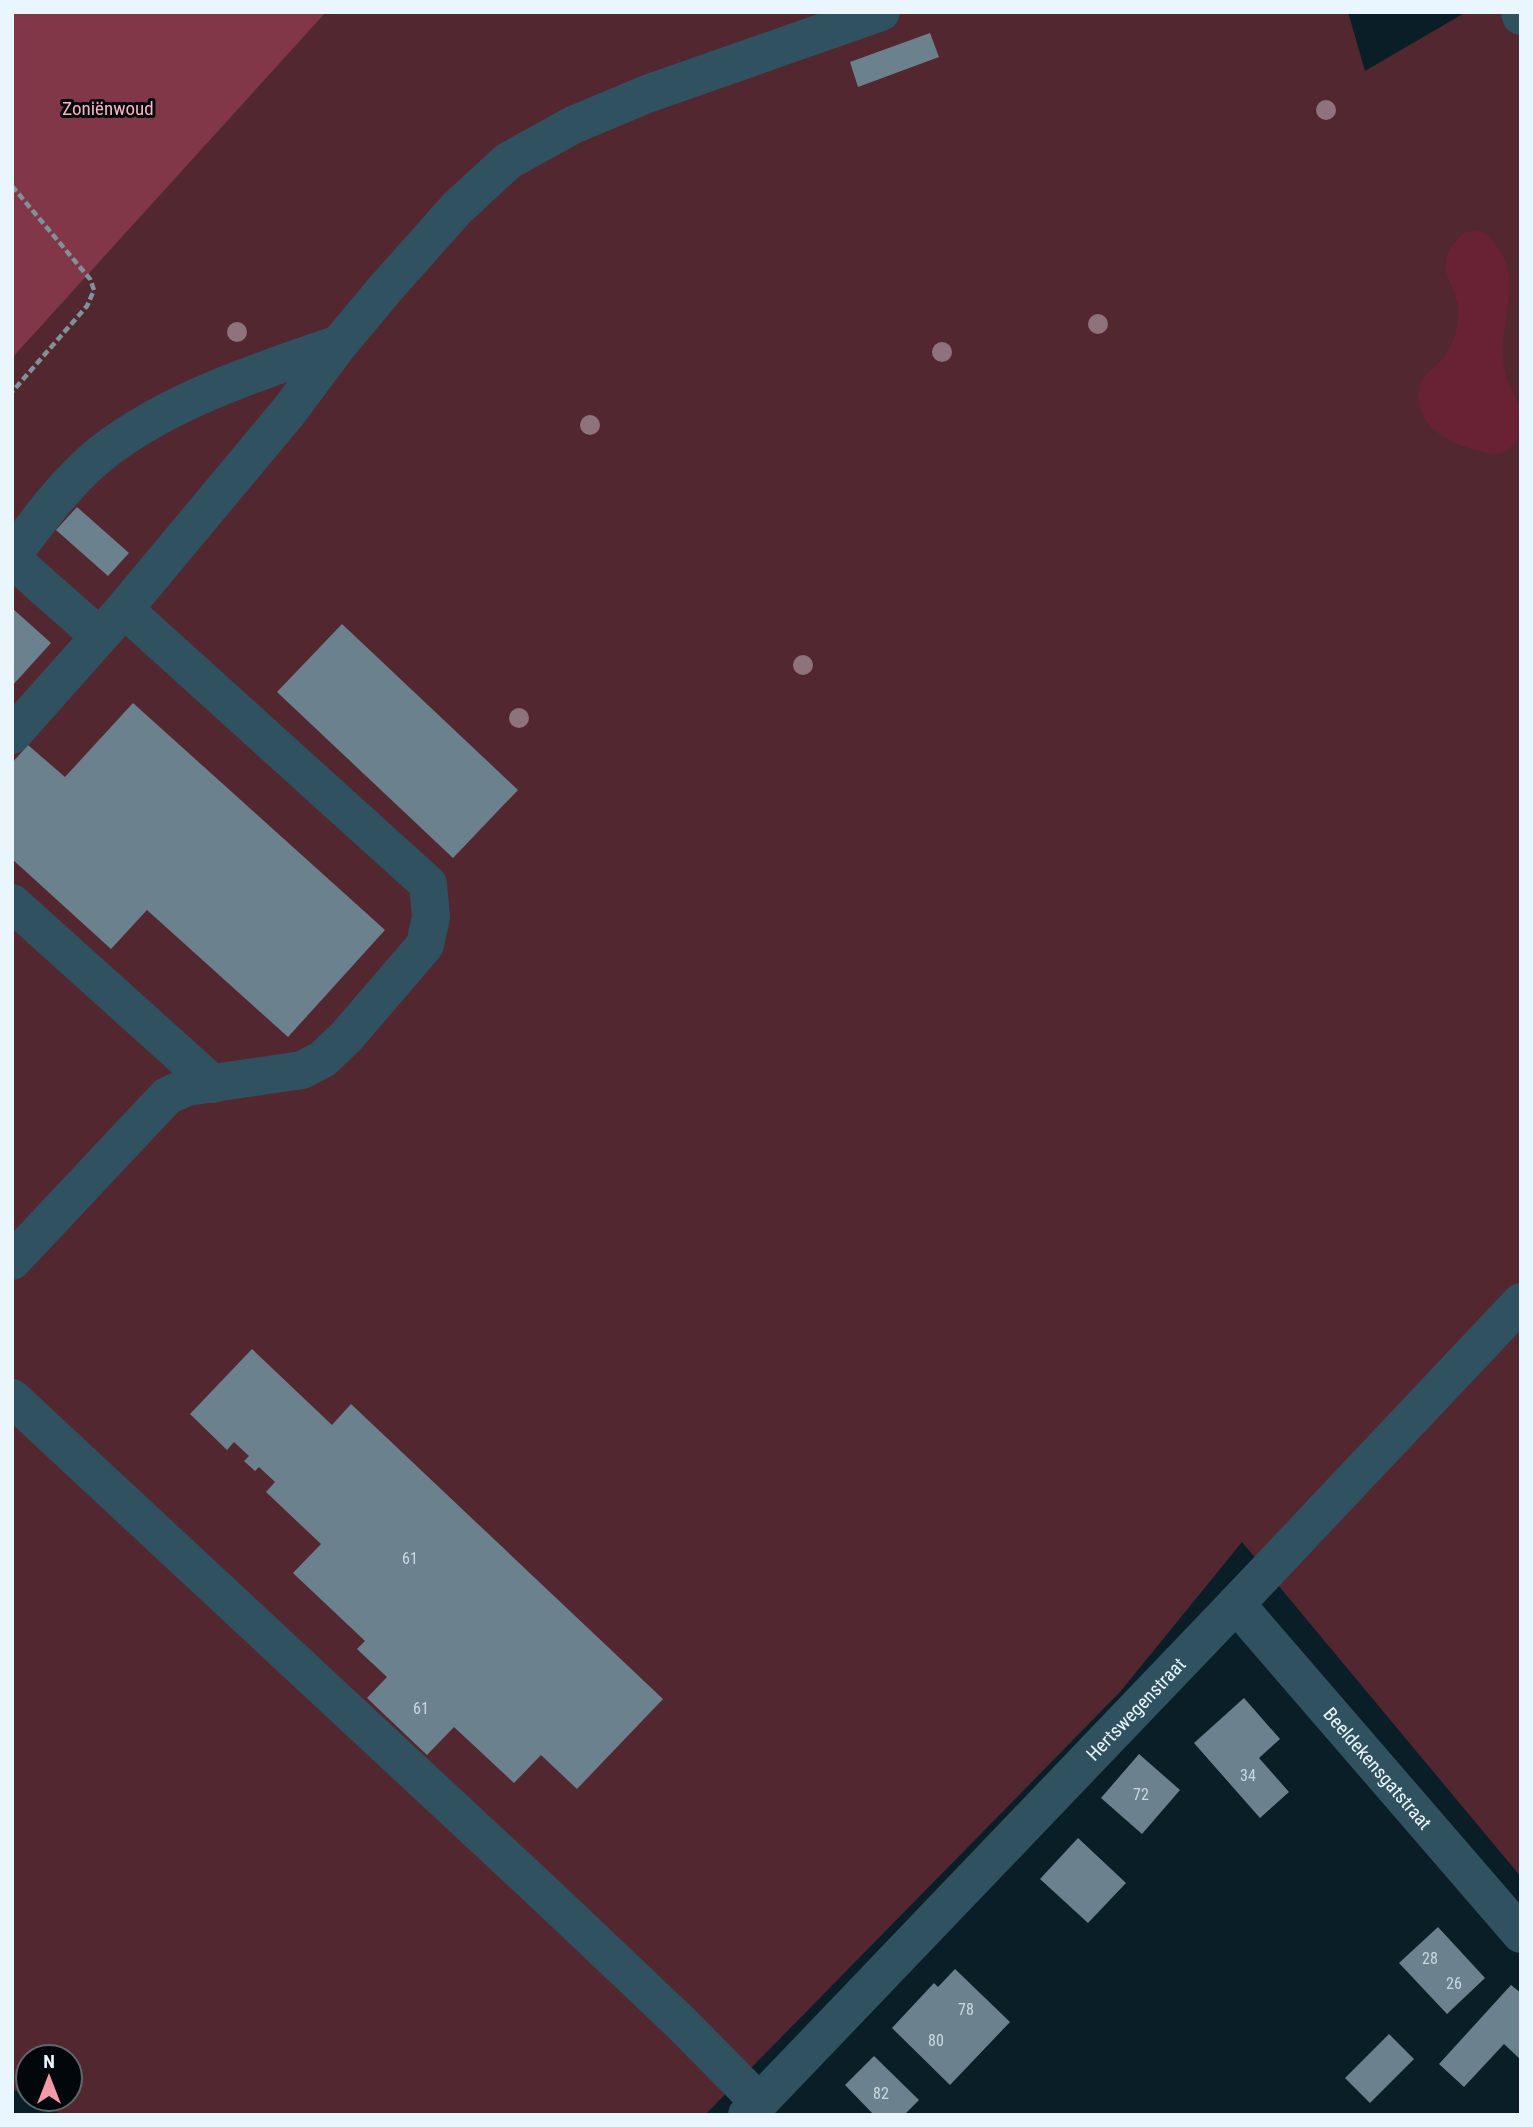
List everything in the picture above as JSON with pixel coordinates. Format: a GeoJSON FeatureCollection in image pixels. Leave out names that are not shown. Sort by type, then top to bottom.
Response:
{"type":"FeatureCollection","features":[{"type":"Feature","properties":{"kind":"street"},"geometry":{"type":"LineString","coordinates":[[12,735],[112,622],[289,411],[339,344],[457,208],[508,162],[573,125],[646,94],[881,12]]}},
{"type":"Feature","properties":{"kind":"street"},"geometry":{"type":"LineString","coordinates":[[12,1261],[167,1096],[187,1087],[302,1070],[323,1059],[347,1036],[425,945],[431,917],[428,884],[112,622],[12,558],[54,500],[103,453],[174,407],[256,373],[339,344]]}},
{"type":"Feature","properties":{"kind":"street"},"geometry":{"type":"LineString","coordinates":[[12,903],[213,1084]]}},
{"type":"Feature","properties":{"kind":"street","name":"Hertswegenstraat"},"geometry":{"type":"LineString","coordinates":[[753,2108],[1521,1302]]}},
{"type":"Feature","properties":{"kind":"street"},"geometry":{"type":"LineString","coordinates":[[12,1398],[680,2022],[753,2108]]}},
{"type":"Feature","properties":{"kind":"street","name":"Beeldekensgatstraat"},"geometry":{"type":"LineString","coordinates":[[1236,1604],[1521,1934]]}},
{"type":"Feature","properties":{"kind":"path"},"geometry":{"type":"LineString","coordinates":[[12,186],[90,279],[94,290],[87,306],[12,392]]}},
{"type":"Feature","properties":{"kind":"green space"},"geometry":{"type":"Polygon","coordinates":[[[12,12],[1348,12],[1365,71],[1466,12],[1521,12],[1521,1877],[1242,1542],[1120,1692],[705,2115],[63,2115],[59,2113],[84,2113],[84,2043],[14,2043],[14,2090],[12,12]]]}},
{"type":"Feature","properties":{"kind":"green space","name":"Zoniënwoud"},"geometry":{"type":"Polygon","coordinates":[[[12,12],[326,12],[12,358],[12,12]]]}},
{"type":"Feature","properties":{"kind":"shaded area"},"geometry":{"type":"Polygon","coordinates":[[[1482,231],[1506,262],[1509,294],[1504,329],[1504,367],[1521,414],[1521,435],[1507,450],[1496,454],[1458,444],[1438,433],[1423,416],[1418,394],[1424,377],[1448,352],[1456,330],[1458,308],[1445,266],[1447,256],[1465,232],[1482,231]]]}},
{"type":"Feature","properties":{"kind":"building"},"geometry":{"type":"Polygon","coordinates":[[[930,33],[939,57],[858,87],[850,62],[930,33]]]}},
{"type":"Feature","properties":{"kind":"building"},"geometry":{"type":"Polygon","coordinates":[[[77,507],[129,553],[108,576],[56,530],[77,507]]]}},
{"type":"Feature","properties":{"kind":"building"},"geometry":{"type":"Polygon","coordinates":[[[12,608],[51,643],[12,686],[12,608]]]}},
{"type":"Feature","properties":{"kind":"building"},"geometry":{"type":"Polygon","coordinates":[[[342,624],[518,790],[453,858],[277,692],[342,624]]]}},
{"type":"Feature","properties":{"kind":"building"},"geometry":{"type":"Polygon","coordinates":[[[133,703],[385,930],[288,1037],[147,910],[111,949],[12,859],[12,763],[28,745],[65,777],[133,703]]]}},
{"type":"Feature","properties":{"kind":"building"},"geometry":{"type":"Polygon","coordinates":[[[252,1349],[332,1425],[351,1404],[663,1699],[577,1789],[541,1755],[514,1783],[454,1727],[427,1755],[367,1698],[387,1677],[357,1649],[365,1641],[293,1573],[321,1544],[266,1492],[275,1482],[259,1467],[255,1471],[244,1461],[249,1456],[234,1442],[227,1450],[190,1414],[252,1349]]]}},
{"type":"Feature","properties":{"kind":"building"},"geometry":{"type":"Polygon","coordinates":[[[1244,1698],[1280,1739],[1259,1758],[1289,1792],[1260,1818],[1194,1743],[1244,1698]]]}},
{"type":"Feature","properties":{"kind":"building"},"geometry":{"type":"Polygon","coordinates":[[[1139,1754],[1180,1790],[1142,1834],[1101,1798],[1139,1754]]]}},
{"type":"Feature","properties":{"kind":"building"},"geometry":{"type":"Polygon","coordinates":[[[1078,1838],[1126,1883],[1088,1923],[1040,1879],[1078,1838]]]}},
{"type":"Feature","properties":{"kind":"building"},"geometry":{"type":"Polygon","coordinates":[[[1438,1927],[1485,1978],[1447,2014],[1399,1963],[1438,1927]]]}},
{"type":"Feature","properties":{"kind":"building"},"geometry":{"type":"Polygon","coordinates":[[[955,1969],[1010,2022],[950,2085],[892,2028],[934,1983],[938,1987],[955,1969]]]}},
{"type":"Feature","properties":{"kind":"building"},"geometry":{"type":"Polygon","coordinates":[[[1511,1985],[1521,1993],[1521,2060],[1504,2044],[1464,2087],[1439,2064],[1511,1985]]]}},
{"type":"Feature","properties":{"kind":"building"},"geometry":{"type":"Polygon","coordinates":[[[1389,2034],[1414,2059],[1370,2103],[1345,2078],[1389,2034]]]}},
{"type":"Feature","properties":{"kind":"building"},"geometry":{"type":"Polygon","coordinates":[[[874,2056],[919,2100],[904,2115],[874,2115],[845,2085],[874,2056]]]}}]}
